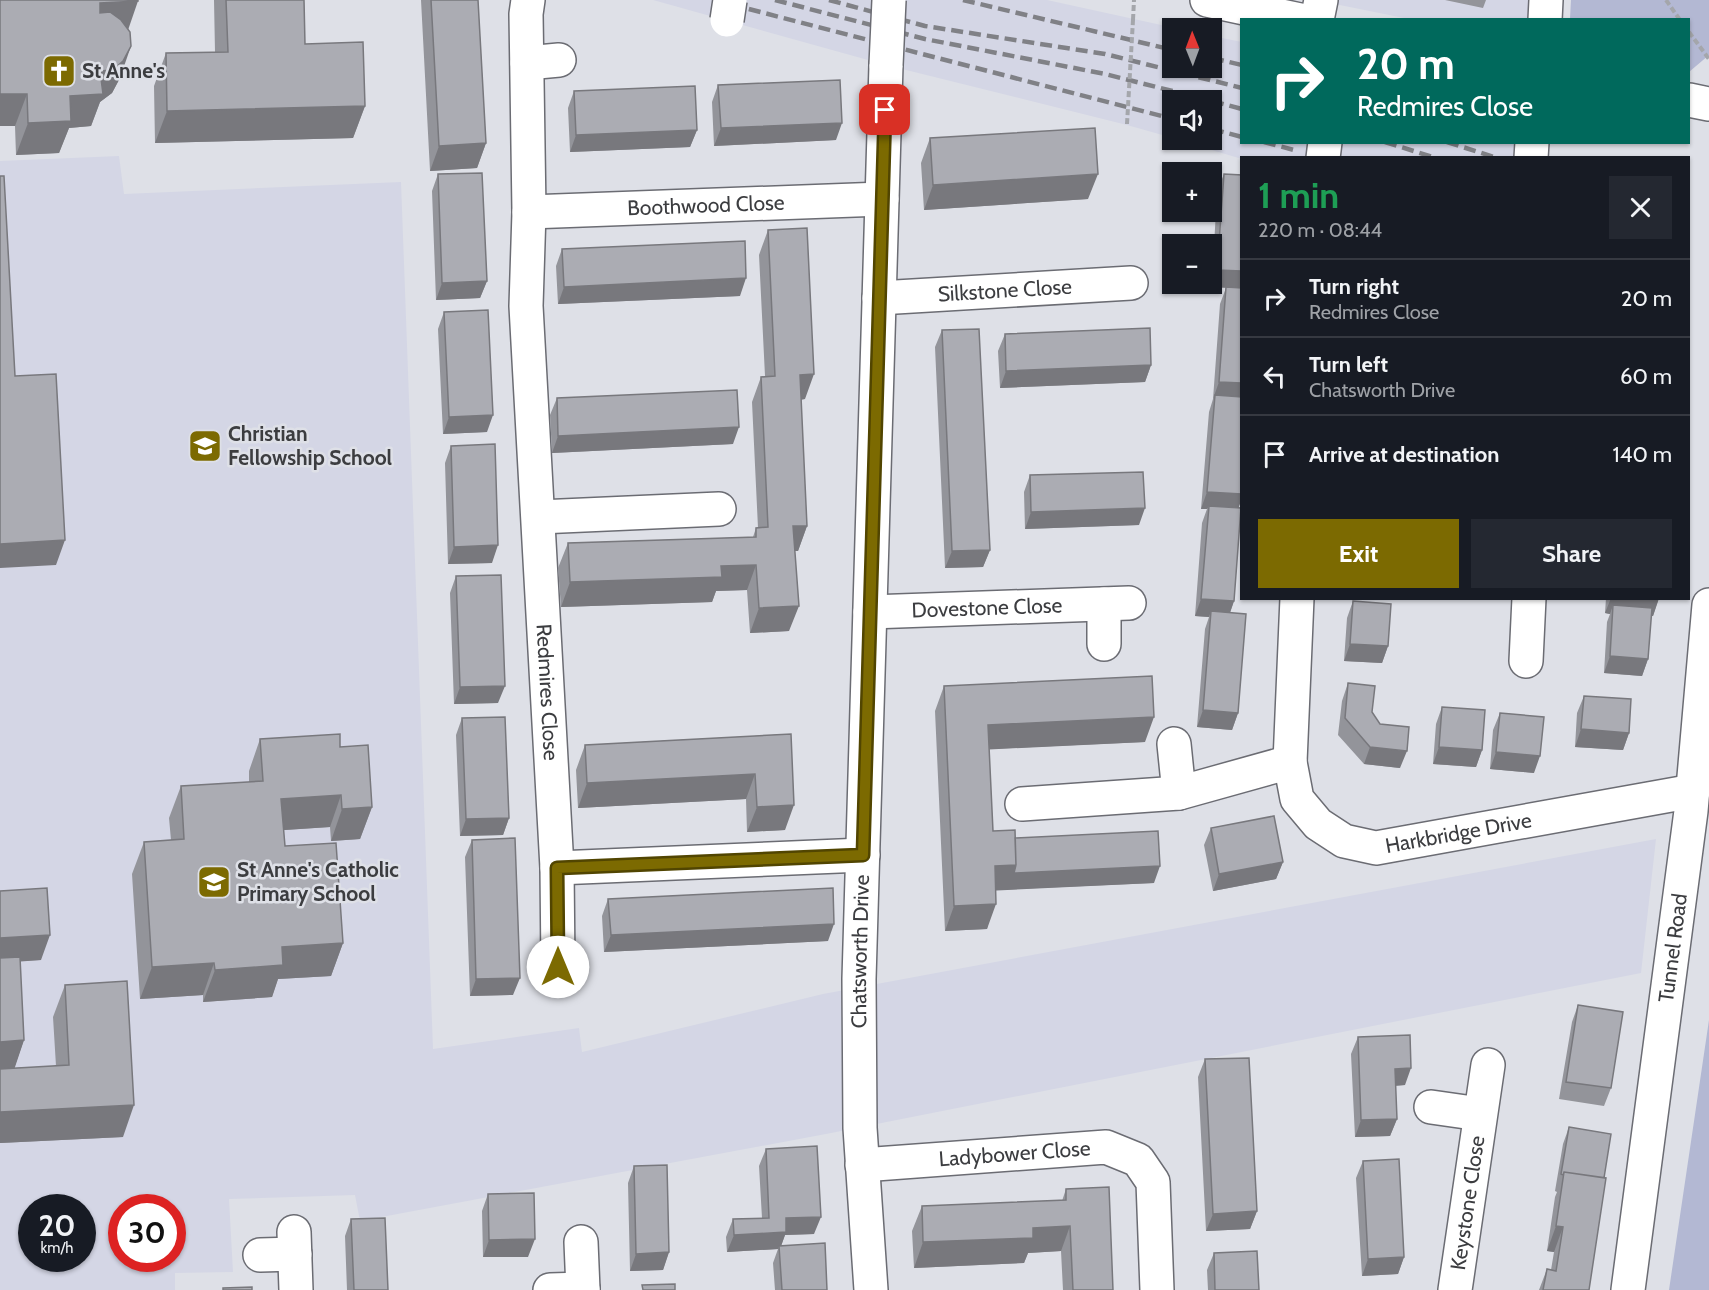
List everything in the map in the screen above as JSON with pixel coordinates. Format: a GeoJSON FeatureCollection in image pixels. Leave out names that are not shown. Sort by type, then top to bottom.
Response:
{"type":"FeatureCollection","features":[{"type":"Feature","properties":{"kind":"street","name":"Chatsworth Drive"},"geometry":{"type":"LineString","coordinates":[[871,1290],[860,1128],[859,979],[889,0]]}},
{"type":"Feature","properties":{"kind":"street"},"geometry":{"type":"LineString","coordinates":[[1207,0],[1291,18]]}},
{"type":"Feature","properties":{"kind":"street"},"geometry":{"type":"LineString","coordinates":[[1317,18],[1321,0]]}},
{"type":"Feature","properties":{"kind":"street"},"geometry":{"type":"LineString","coordinates":[[1545,18],[1546,0]]}},
{"type":"Feature","properties":{"kind":"street"},"geometry":{"type":"LineString","coordinates":[[527,7],[529,213]]}},
{"type":"Feature","properties":{"kind":"street"},"geometry":{"type":"LineString","coordinates":[[527,63],[559,60]]}},
{"type":"Feature","properties":{"kind":"street"},"geometry":{"type":"LineString","coordinates":[[1690,100],[1709,104]]}},
{"type":"Feature","properties":{"kind":"street","name":"Boothwood Close"},"geometry":{"type":"LineString","coordinates":[[529,213],[882,199]]}},
{"type":"Feature","properties":{"kind":"street","name":"Redmires Close"},"geometry":{"type":"LineString","coordinates":[[529,213],[526,306],[557,868],[558,967]]}},
{"type":"Feature","properties":{"kind":"street","name":"Silkstone Close"},"geometry":{"type":"LineString","coordinates":[[879,298],[1131,283]]}},
{"type":"Feature","properties":{"kind":"street"},"geometry":{"type":"LineString","coordinates":[[539,517],[718,509]]}},
{"type":"Feature","properties":{"kind":"street","name":"Harkbridge Drive"},"geometry":{"type":"LineString","coordinates":[[1297,600],[1290,762],[1297,799],[1318,824],[1344,841],[1376,848],[1692,801]]}},
{"type":"Feature","properties":{"kind":"street"},"geometry":{"type":"LineString","coordinates":[[1526,661],[1529,600]]}},
{"type":"Feature","properties":{"kind":"street","name":"Dovestone Close"},"geometry":{"type":"LineString","coordinates":[[870,612],[1116,603],[1104,645]]}},
{"type":"Feature","properties":{"kind":"street","name":"Tunnel Road"},"geometry":{"type":"LineString","coordinates":[[1628,1290],[1692,801],[1709,605]]}},
{"type":"Feature","properties":{"kind":"street"},"geometry":{"type":"LineString","coordinates":[[1174,744],[1179,792]]}},
{"type":"Feature","properties":{"kind":"street"},"geometry":{"type":"LineString","coordinates":[[1022,804],[1179,792],[1290,762]]}},
{"type":"Feature","properties":{"kind":"street"},"geometry":{"type":"LineString","coordinates":[[557,868],[863,855]]}},
{"type":"Feature","properties":{"kind":"street","name":"Keystone Close"},"geometry":{"type":"LineString","coordinates":[[1455,1290],[1488,1065]]}},
{"type":"Feature","properties":{"kind":"street","name":"Keystone Close"},"geometry":{"type":"LineString","coordinates":[[1431,1107],[1480,1114]]}},
{"type":"Feature","properties":{"kind":"street","name":"Ladybower Close"},"geometry":{"type":"LineString","coordinates":[[862,1165],[1106,1147],[1138,1160],[1152,1182],[1156,1290]]}},
{"type":"Feature","properties":{"kind":"street"},"geometry":{"type":"LineString","coordinates":[[550,1290],[583,1290],[581,1242]]}},
{"type":"Feature","properties":{"kind":"street"},"geometry":{"type":"LineString","coordinates":[[260,1255],[294,1243],[296,1290]]}},
{"type":"Feature","properties":{"kind":"path"},"geometry":{"type":"LineString","coordinates":[[1127,124],[1134,0]]}},
{"type":"Feature","properties":{"kind":"path"},"geometry":{"type":"LineString","coordinates":[[1666,0],[1679,18]]}},
{"type":"Feature","properties":{"kind":"path"},"geometry":{"type":"LineString","coordinates":[[1690,33],[1709,59]]}},
{"type":"Feature","properties":{"kind":"shaded area"},"geometry":{"type":"Polygon","coordinates":[[[653,0],[1047,0],[1162,25],[1162,78],[1222,78],[1222,38],[1240,42],[1240,144],[1514,144],[1513,156],[1240,156],[1240,158],[1212,150],[1222,150],[1222,90],[1162,90],[1162,135],[886,65],[653,0]]]}},
{"type":"Feature","properties":{"kind":"shaded area"},"geometry":{"type":"Polygon","coordinates":[[[1315,0],[1538,0],[1536,18],[1404,18],[1315,0]]]}},
{"type":"Feature","properties":{"kind":"shaded area"},"geometry":{"type":"Polygon","coordinates":[[[1571,0],[1709,0],[1709,55],[1690,71],[1690,18],[1570,18],[1571,0]]]}},
{"type":"Feature","properties":{"kind":"shaded area"},"geometry":{"type":"Polygon","coordinates":[[[119,156],[124,194],[401,182],[433,1049],[579,1028],[582,1052],[823,994],[1656,839],[1641,973],[826,1134],[360,1221],[355,1195],[229,1199],[233,1272],[175,1273],[175,1290],[0,1290],[0,161],[119,156]]]}},
{"type":"Feature","properties":{"kind":"shaded area"},"geometry":{"type":"Polygon","coordinates":[[[1709,1020],[1709,1290],[1669,1290],[1709,1020]]]}},
{"type":"Feature","properties":{"kind":"building","name":"St Anne's"},"geometry":{"type":"Polygon","coordinates":[[[0,0],[138,0],[100,3],[100,13],[110,12],[121,20],[130,32],[131,46],[123,61],[113,70],[100,71],[103,94],[70,96],[71,121],[28,123],[27,94],[0,94],[0,0]]]}},
{"type":"Feature","properties":{"kind":"building"},"geometry":{"type":"Polygon","coordinates":[[[226,0],[304,0],[305,44],[363,42],[365,106],[167,111],[166,53],[228,52],[226,0]]]}},
{"type":"Feature","properties":{"kind":"building"},"geometry":{"type":"Polygon","coordinates":[[[431,0],[478,0],[486,143],[439,146],[431,0]]]}},
{"type":"Feature","properties":{"kind":"building"},"geometry":{"type":"Polygon","coordinates":[[[840,80],[842,123],[721,128],[718,85],[840,80]]]}},
{"type":"Feature","properties":{"kind":"building"},"geometry":{"type":"Polygon","coordinates":[[[695,86],[697,130],[576,135],[574,91],[695,86]]]}},
{"type":"Feature","properties":{"kind":"building"},"geometry":{"type":"Polygon","coordinates":[[[1095,128],[1098,174],[933,185],[930,138],[1095,128]]]}},
{"type":"Feature","properties":{"kind":"building"},"geometry":{"type":"Polygon","coordinates":[[[482,173],[487,281],[442,283],[438,174],[482,173]]]}},
{"type":"Feature","properties":{"kind":"building"},"geometry":{"type":"Polygon","coordinates":[[[1224,174],[1240,175],[1240,271],[1222,270],[1222,234],[1220,234],[1224,174]]]}},
{"type":"Feature","properties":{"kind":"building"},"geometry":{"type":"Polygon","coordinates":[[[0,176],[4,176],[15,376],[56,374],[65,540],[0,544],[0,176]]]}},
{"type":"Feature","properties":{"kind":"building"},"geometry":{"type":"Polygon","coordinates":[[[807,228],[814,374],[800,375],[807,526],[793,526],[799,606],[759,608],[756,565],[721,566],[722,577],[570,582],[568,543],[756,537],[756,528],[768,527],[761,377],[775,376],[768,230],[807,228]]]}},
{"type":"Feature","properties":{"kind":"building"},"geometry":{"type":"Polygon","coordinates":[[[745,241],[746,278],[564,287],[562,249],[745,241]]]}},
{"type":"Feature","properties":{"kind":"building"},"geometry":{"type":"Polygon","coordinates":[[[1226,287],[1240,288],[1240,383],[1219,382],[1226,287]]]}},
{"type":"Feature","properties":{"kind":"building"},"geometry":{"type":"Polygon","coordinates":[[[488,310],[493,415],[449,417],[444,312],[488,310]]]}},
{"type":"Feature","properties":{"kind":"building"},"geometry":{"type":"Polygon","coordinates":[[[1150,328],[1151,365],[1006,371],[1005,334],[1150,328]]]}},
{"type":"Feature","properties":{"kind":"building"},"geometry":{"type":"Polygon","coordinates":[[[979,329],[990,550],[952,551],[942,330],[979,329]]]}},
{"type":"Feature","properties":{"kind":"building"},"geometry":{"type":"Polygon","coordinates":[[[737,390],[739,427],[558,436],[557,398],[737,390]]]}},
{"type":"Feature","properties":{"kind":"building"},"geometry":{"type":"Polygon","coordinates":[[[1215,395],[1240,397],[1240,494],[1207,492],[1215,395]]]}},
{"type":"Feature","properties":{"kind":"building"},"geometry":{"type":"Polygon","coordinates":[[[495,444],[498,545],[454,547],[451,446],[495,444]]]}},
{"type":"Feature","properties":{"kind":"building"},"geometry":{"type":"Polygon","coordinates":[[[1143,472],[1145,508],[1031,512],[1030,475],[1143,472]]]}},
{"type":"Feature","properties":{"kind":"building"},"geometry":{"type":"Polygon","coordinates":[[[1209,506],[1240,508],[1234,601],[1201,599],[1209,506]]]}},
{"type":"Feature","properties":{"kind":"building"},"geometry":{"type":"Polygon","coordinates":[[[501,575],[505,686],[460,687],[456,576],[501,575]]]}},
{"type":"Feature","properties":{"kind":"building"},"geometry":{"type":"Polygon","coordinates":[[[1353,601],[1391,604],[1388,646],[1350,644],[1353,601]]]}},
{"type":"Feature","properties":{"kind":"building"},"geometry":{"type":"Polygon","coordinates":[[[1613,605],[1652,608],[1648,659],[1610,656],[1613,605]]]}},
{"type":"Feature","properties":{"kind":"building"},"geometry":{"type":"Polygon","coordinates":[[[1211,611],[1246,614],[1238,713],[1203,710],[1211,611]]]}},
{"type":"Feature","properties":{"kind":"building"},"geometry":{"type":"Polygon","coordinates":[[[1152,676],[1154,717],[988,725],[993,831],[1015,830],[1016,865],[995,866],[996,904],[954,906],[944,686],[1152,676]]]}},
{"type":"Feature","properties":{"kind":"building"},"geometry":{"type":"Polygon","coordinates":[[[1348,683],[1375,686],[1372,712],[1380,724],[1409,727],[1407,751],[1370,747],[1345,718],[1348,683]]]}},
{"type":"Feature","properties":{"kind":"building"},"geometry":{"type":"Polygon","coordinates":[[[1584,696],[1631,699],[1629,733],[1581,729],[1584,696]]]}},
{"type":"Feature","properties":{"kind":"building"},"geometry":{"type":"Polygon","coordinates":[[[1442,707],[1485,710],[1482,750],[1439,747],[1442,707]]]}},
{"type":"Feature","properties":{"kind":"building"},"geometry":{"type":"Polygon","coordinates":[[[1500,713],[1544,717],[1540,756],[1496,752],[1500,713]]]}},
{"type":"Feature","properties":{"kind":"building"},"geometry":{"type":"Polygon","coordinates":[[[505,717],[509,818],[466,819],[462,718],[505,717]]]}},
{"type":"Feature","properties":{"kind":"building"},"geometry":{"type":"Polygon","coordinates":[[[340,734],[340,747],[368,745],[372,807],[342,809],[341,795],[281,799],[285,846],[336,843],[343,943],[282,947],[283,965],[215,970],[214,963],[152,967],[144,842],[184,839],[181,786],[263,781],[260,739],[340,734]]]}},
{"type":"Feature","properties":{"kind":"building"},"geometry":{"type":"Polygon","coordinates":[[[791,734],[794,805],[757,807],[755,774],[587,783],[585,745],[791,734]]]}},
{"type":"Feature","properties":{"kind":"building"},"geometry":{"type":"Polygon","coordinates":[[[1274,816],[1283,862],[1219,874],[1211,828],[1274,816]]]}},
{"type":"Feature","properties":{"kind":"building"},"geometry":{"type":"Polygon","coordinates":[[[1158,831],[1160,866],[1014,873],[1015,838],[1158,831]]]}},
{"type":"Feature","properties":{"kind":"building"},"geometry":{"type":"Polygon","coordinates":[[[515,838],[520,978],[476,979],[472,840],[515,838]]]}},
{"type":"Feature","properties":{"kind":"building"},"geometry":{"type":"Polygon","coordinates":[[[47,888],[50,935],[0,938],[0,891],[47,888]]]}},
{"type":"Feature","properties":{"kind":"building"},"geometry":{"type":"Polygon","coordinates":[[[833,888],[834,924],[611,935],[608,899],[833,888]]]}},
{"type":"Feature","properties":{"kind":"building"},"geometry":{"type":"Polygon","coordinates":[[[20,957],[24,1040],[0,1042],[0,958],[20,957]]]}},
{"type":"Feature","properties":{"kind":"building"},"geometry":{"type":"Polygon","coordinates":[[[127,981],[134,1105],[0,1112],[0,1069],[69,1065],[65,985],[127,981]]]}},
{"type":"Feature","properties":{"kind":"building"},"geometry":{"type":"Polygon","coordinates":[[[1578,1005],[1623,1012],[1611,1088],[1566,1082],[1578,1005]]]}},
{"type":"Feature","properties":{"kind":"building"},"geometry":{"type":"Polygon","coordinates":[[[1410,1035],[1411,1068],[1395,1069],[1397,1119],[1361,1120],[1358,1037],[1410,1035]]]}},
{"type":"Feature","properties":{"kind":"building"},"geometry":{"type":"Polygon","coordinates":[[[1249,1058],[1257,1211],[1213,1214],[1205,1059],[1249,1058]]]}},
{"type":"Feature","properties":{"kind":"building"},"geometry":{"type":"Polygon","coordinates":[[[1569,1127],[1611,1134],[1604,1178],[1564,1172],[1563,1175],[1561,1174],[1569,1127]]]}},
{"type":"Feature","properties":{"kind":"building"},"geometry":{"type":"Polygon","coordinates":[[[817,1146],[821,1217],[786,1218],[786,1232],[734,1235],[733,1219],[769,1218],[766,1149],[817,1146]]]}},
{"type":"Feature","properties":{"kind":"building"},"geometry":{"type":"Polygon","coordinates":[[[1399,1159],[1404,1257],[1368,1259],[1363,1161],[1399,1159]]]}},
{"type":"Feature","properties":{"kind":"building"},"geometry":{"type":"Polygon","coordinates":[[[667,1165],[669,1252],[636,1254],[634,1166],[667,1165]]]}},
{"type":"Feature","properties":{"kind":"building"},"geometry":{"type":"Polygon","coordinates":[[[1564,1172],[1606,1178],[1589,1290],[1543,1290],[1547,1269],[1556,1271],[1563,1227],[1556,1226],[1564,1172]]]}},
{"type":"Feature","properties":{"kind":"building"},"geometry":{"type":"Polygon","coordinates":[[[1109,1187],[1113,1290],[1073,1290],[1070,1226],[1033,1228],[1033,1238],[923,1242],[922,1206],[1066,1200],[1066,1189],[1109,1187]]]}},
{"type":"Feature","properties":{"kind":"building"},"geometry":{"type":"Polygon","coordinates":[[[534,1193],[535,1239],[489,1240],[488,1194],[534,1193]]]}},
{"type":"Feature","properties":{"kind":"building"},"geometry":{"type":"Polygon","coordinates":[[[385,1218],[388,1290],[354,1290],[351,1219],[385,1218]]]}},
{"type":"Feature","properties":{"kind":"building"},"geometry":{"type":"Polygon","coordinates":[[[825,1243],[827,1290],[782,1290],[779,1246],[825,1243]]]}},
{"type":"Feature","properties":{"kind":"building"},"geometry":{"type":"Polygon","coordinates":[[[1257,1251],[1259,1290],[1215,1290],[1214,1253],[1257,1251]]]}},
{"type":"Feature","properties":{"kind":"building"},"geometry":{"type":"Polygon","coordinates":[[[675,1284],[675,1290],[643,1290],[642,1285],[675,1284]]]}},
{"type":"Feature","properties":{"kind":"building"},"geometry":{"type":"Polygon","coordinates":[[[252,1287],[252,1290],[223,1290],[223,1288],[252,1287]]]}},
{"type":"Feature","properties":{"kind":"railway"},"geometry":{"type":"LineString","coordinates":[[714,0],[1162,116]]}},
{"type":"Feature","properties":{"kind":"railway"},"geometry":{"type":"LineString","coordinates":[[775,0],[925,39],[1105,74],[1168,90]]}},
{"type":"Feature","properties":{"kind":"railway"},"geometry":{"type":"LineString","coordinates":[[829,0],[925,26],[1105,54],[1240,88]]}},
{"type":"Feature","properties":{"kind":"railway"},"geometry":{"type":"LineString","coordinates":[[963,0],[1162,47]]}},
{"type":"Feature","properties":{"kind":"railway"},"geometry":{"type":"LineString","coordinates":[[1222,60],[1240,65]]}},
{"type":"Feature","properties":{"kind":"railway"},"geometry":{"type":"LineString","coordinates":[[1222,104],[1240,108]]}},
{"type":"Feature","properties":{"kind":"railway"},"geometry":{"type":"LineString","coordinates":[[1222,132],[1240,136]]}},
{"type":"Feature","properties":{"kind":"railway"},"geometry":{"type":"LineString","coordinates":[[1272,144],[1294,150]]}},
{"type":"Feature","properties":{"kind":"railway"},"geometry":{"type":"LineString","coordinates":[[1391,144],[1430,156]]}},
{"type":"Feature","properties":{"kind":"railway"},"geometry":{"type":"LineString","coordinates":[[1453,144],[1491,156]]}},
{"type":"Feature","properties":{"kind":"place","name":"St Anne's"},"geometry":{"type":"Point","coordinates":[59,71]}},
{"type":"Feature","properties":{"kind":"place","name":"Christian Fellowship School"},"geometry":{"type":"Point","coordinates":[205,446]}},
{"type":"Feature","properties":{"kind":"place","name":"St Anne's Catholic Primary School"},"geometry":{"type":"Point","coordinates":[214,882]}},
{"type":"Feature","properties":{"kind":"route"},"geometry":{"type":"LineString","coordinates":[[558,967],[557,868],[863,855],[885,110]]}}]}
